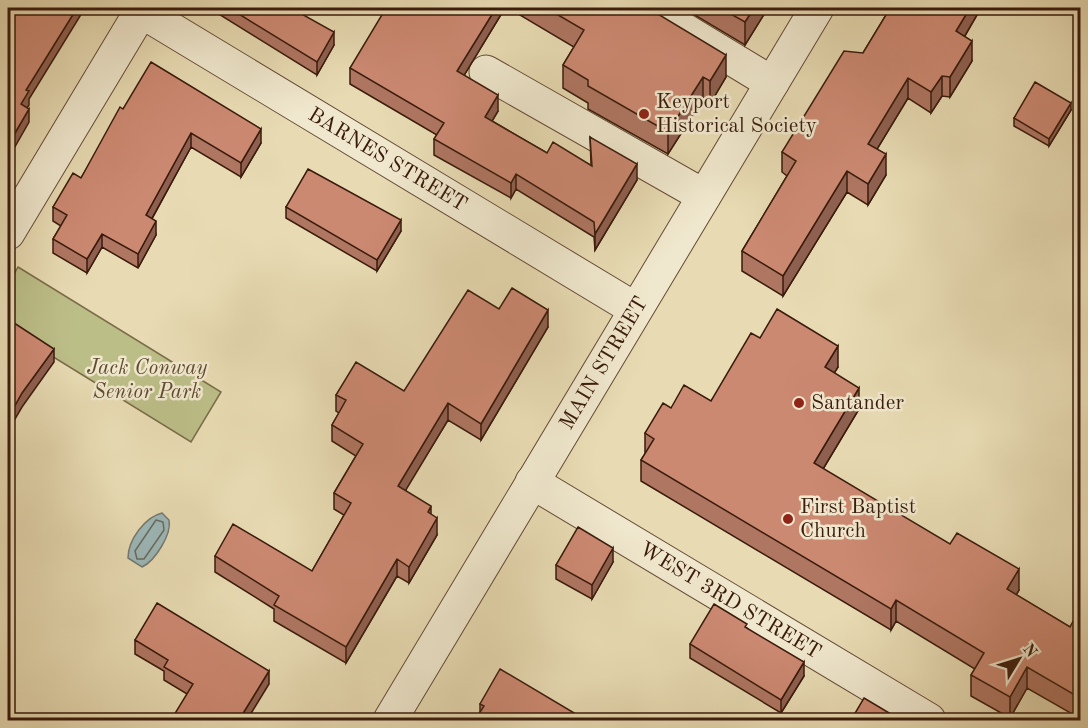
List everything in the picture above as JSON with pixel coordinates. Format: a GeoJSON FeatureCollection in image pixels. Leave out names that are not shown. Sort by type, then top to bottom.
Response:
{"type":"FeatureCollection","features":[{"type":"Feature","properties":{"kind":"street"},"geometry":{"type":"LineString","coordinates":[[648,8],[772,83]]}},
{"type":"Feature","properties":{"kind":"street","name":"MAIN STREET"},"geometry":{"type":"LineString","coordinates":[[390,720],[817,8]]}},
{"type":"Feature","properties":{"kind":"street"},"geometry":{"type":"LineString","coordinates":[[8,233],[142,9]]}},
{"type":"Feature","properties":{"kind":"street","name":"BARNES STREET"},"geometry":{"type":"LineString","coordinates":[[142,9],[635,309]]}},
{"type":"Feature","properties":{"kind":"street"},"geometry":{"type":"LineString","coordinates":[[486,72],[704,196]]}},
{"type":"Feature","properties":{"kind":"street","name":"WEST 3RD STREET"},"geometry":{"type":"LineString","coordinates":[[532,482],[929,720]]}},
{"type":"Feature","properties":{"kind":"green space","name":"Jack Conway Senior Park"},"geometry":{"type":"Polygon","coordinates":[[[18,267],[221,392],[191,442],[8,329],[8,285],[18,267]]]}},
{"type":"Feature","properties":{"kind":"water"},"geometry":{"type":"Polygon","coordinates":[[[162,513],[169,520],[168,532],[157,553],[142,567],[128,558],[131,544],[144,524],[162,513]]]}},
{"type":"Feature","properties":{"kind":"building"},"geometry":{"type":"Polygon","coordinates":[[[15,8],[77,8],[26,90],[29,91],[21,104],[29,109],[8,145],[8,19],[15,8]]]}},
{"type":"Feature","properties":{"kind":"building"},"geometry":{"type":"Polygon","coordinates":[[[229,8],[291,8],[334,32],[317,62],[229,8]]]}},
{"type":"Feature","properties":{"kind":"building"},"geometry":{"type":"Polygon","coordinates":[[[386,8],[496,8],[457,71],[498,95],[485,117],[547,153],[553,142],[592,166],[590,137],[637,164],[595,234],[594,222],[516,174],[511,183],[434,139],[444,123],[350,68],[386,8]]]}},
{"type":"Feature","properties":{"kind":"building"},"geometry":{"type":"Polygon","coordinates":[[[546,8],[648,8],[726,55],[710,81],[703,77],[668,132],[588,86],[588,80],[563,65],[584,30],[546,8]]]}},
{"type":"Feature","properties":{"kind":"building"},"geometry":{"type":"Polygon","coordinates":[[[720,8],[754,8],[745,22],[720,8]]]}},
{"type":"Feature","properties":{"kind":"building"},"geometry":{"type":"Polygon","coordinates":[[[887,8],[970,8],[956,31],[972,41],[950,77],[942,76],[931,92],[908,78],[868,144],[886,154],[868,184],[847,171],[783,276],[742,251],[796,161],[782,152],[844,51],[863,53],[886,15],[887,8]]]}},
{"type":"Feature","properties":{"kind":"building"},"geometry":{"type":"Polygon","coordinates":[[[151,62],[261,129],[241,163],[191,133],[146,215],[156,221],[138,254],[102,234],[87,259],[53,239],[67,215],[53,207],[73,173],[81,178],[120,107],[123,109],[151,62]]]}},
{"type":"Feature","properties":{"kind":"building"},"geometry":{"type":"Polygon","coordinates":[[[1035,82],[1071,103],[1049,139],[1014,118],[1035,82]]]}},
{"type":"Feature","properties":{"kind":"building"},"geometry":{"type":"Polygon","coordinates":[[[308,169],[401,220],[377,260],[286,207],[308,169]]]}},
{"type":"Feature","properties":{"kind":"building"},"geometry":{"type":"Polygon","coordinates":[[[512,288],[548,310],[481,424],[448,403],[398,486],[431,506],[428,512],[437,518],[409,567],[397,559],[346,647],[274,605],[279,596],[215,556],[233,524],[312,571],[351,503],[334,493],[363,444],[332,425],[346,400],[336,395],[356,362],[404,391],[468,290],[499,309],[512,288]]]}},
{"type":"Feature","properties":{"kind":"building"},"geometry":{"type":"Polygon","coordinates":[[[777,309],[838,346],[825,367],[859,388],[814,463],[950,544],[957,533],[1019,569],[1007,589],[1070,627],[1078,612],[1080,613],[1080,698],[1027,667],[1010,697],[971,675],[984,653],[896,600],[891,609],[641,460],[654,439],[645,433],[663,403],[671,408],[684,385],[711,401],[751,333],[760,338],[777,309]]]}},
{"type":"Feature","properties":{"kind":"building"},"geometry":{"type":"Polygon","coordinates":[[[8,319],[54,349],[22,393],[8,418],[8,319]]]}},
{"type":"Feature","properties":{"kind":"building"},"geometry":{"type":"Polygon","coordinates":[[[578,527],[613,548],[592,585],[556,565],[578,527]]]}},
{"type":"Feature","properties":{"kind":"building"},"geometry":{"type":"Polygon","coordinates":[[[157,603],[269,671],[239,720],[171,720],[193,684],[164,667],[168,660],[135,640],[157,603]]]}},
{"type":"Feature","properties":{"kind":"building"},"geometry":{"type":"Polygon","coordinates":[[[714,604],[747,624],[745,627],[804,662],[781,700],[690,644],[714,604]]]}},
{"type":"Feature","properties":{"kind":"building"},"geometry":{"type":"Polygon","coordinates":[[[500,669],[586,720],[475,720],[484,706],[480,704],[500,669]]]}},
{"type":"Feature","properties":{"kind":"building"},"geometry":{"type":"Polygon","coordinates":[[[864,698],[901,720],[851,720],[864,698]]]}},
{"type":"Feature","properties":{"kind":"building"},"geometry":{"type":"Polygon","coordinates":[[[1080,708],[1080,720],[1073,720],[1080,708]]]}},
{"type":"Feature","properties":{"kind":"place","name":"Keyport Historical Society"},"geometry":{"type":"Point","coordinates":[644,114]}},
{"type":"Feature","properties":{"kind":"place","name":"Santander"},"geometry":{"type":"Point","coordinates":[799,403]}},
{"type":"Feature","properties":{"kind":"place","name":"First Baptist Church"},"geometry":{"type":"Point","coordinates":[788,519]}}]}
